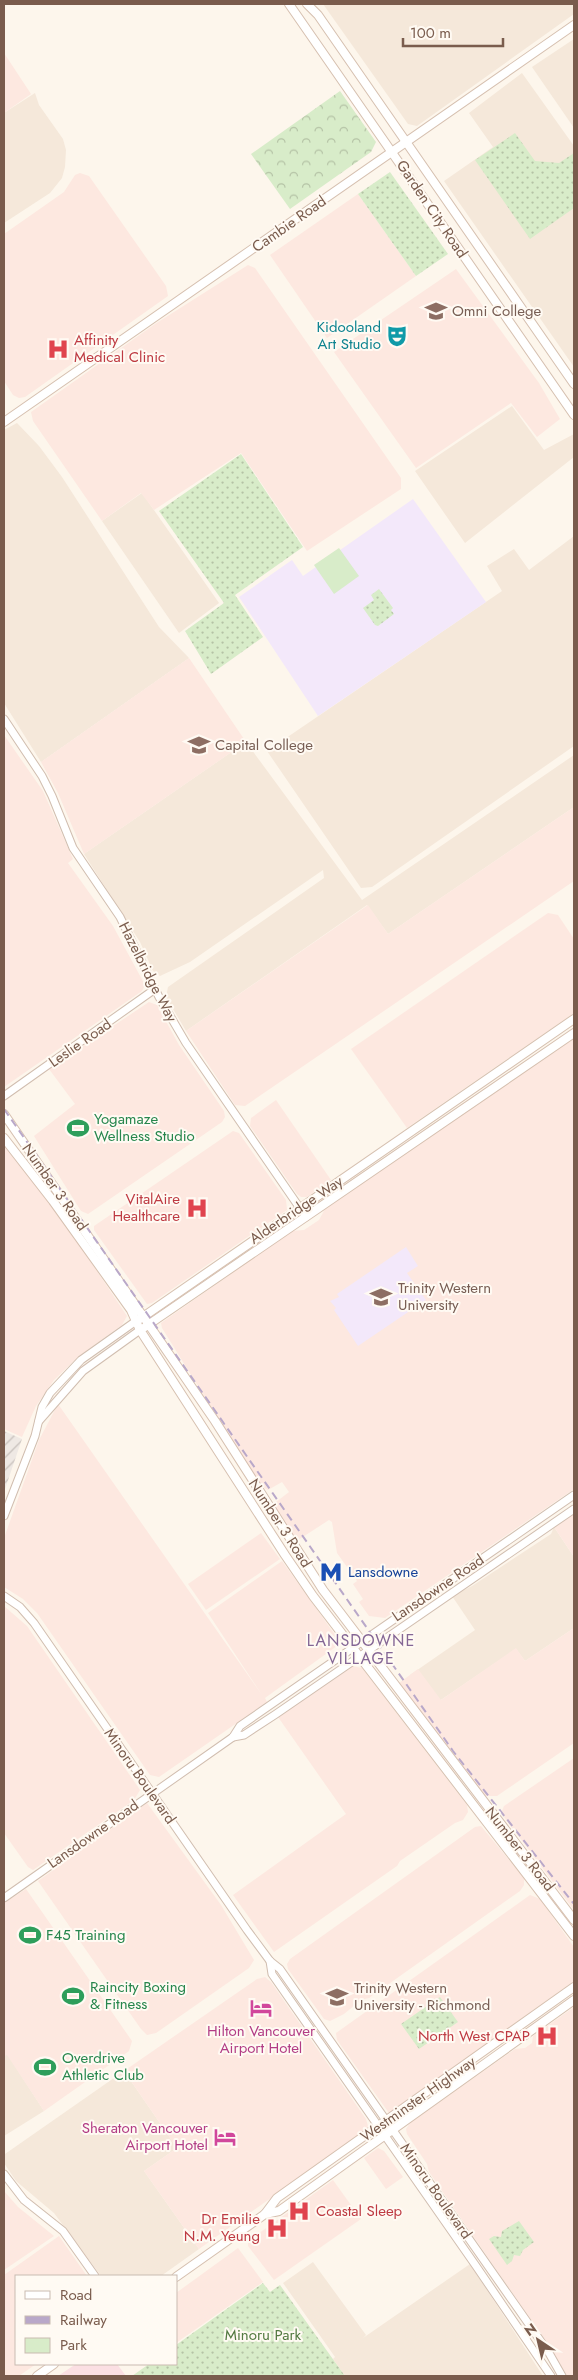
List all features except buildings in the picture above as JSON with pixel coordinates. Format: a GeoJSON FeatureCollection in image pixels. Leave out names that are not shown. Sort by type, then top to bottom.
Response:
{"type":"FeatureCollection","features":[{"type":"Feature","properties":{"kind":"main road","name":"Garden City Road"},"geometry":{"type":"LineString","coordinates":[[289,4],[574,415]]}},
{"type":"Feature","properties":{"kind":"main road","name":"Garden City Road"},"geometry":{"type":"LineString","coordinates":[[307,4],[318,15],[574,384]]}},
{"type":"Feature","properties":{"kind":"main road","name":"Cambie Road"},"geometry":{"type":"LineString","coordinates":[[4,422],[574,25]]}},
{"type":"Feature","properties":{"kind":"main road","name":"Alderbridge Way"},"geometry":{"type":"LineString","coordinates":[[136,1321],[574,1019]]}},
{"type":"Feature","properties":{"kind":"main road","name":"Alderbridge Way"},"geometry":{"type":"LineString","coordinates":[[140,1330],[574,1033]]}},
{"type":"Feature","properties":{"kind":"main road","name":"Number 3 Road"},"geometry":{"type":"LineString","coordinates":[[4,1114],[215,1421],[294,1548],[323,1590],[574,1920]]}},
{"type":"Feature","properties":{"kind":"main road","name":"Number 3 Road"},"geometry":{"type":"LineString","coordinates":[[4,1138],[62,1214],[131,1310],[140,1330],[285,1556],[352,1648],[574,1936]]}},
{"type":"Feature","properties":{"kind":"main road","name":"Westminster Highway"},"geometry":{"type":"LineString","coordinates":[[178,2276],[265,2214],[277,2198],[574,1988]]}},
{"type":"Feature","properties":{"kind":"main road","name":"Westminster Highway"},"geometry":{"type":"LineString","coordinates":[[265,2214],[279,2211],[574,2000]]}},
{"type":"Feature","properties":{"kind":"main road"},"geometry":{"type":"LineString","coordinates":[[37,2376],[53,2365]]}},
{"type":"Feature","properties":{"kind":"street","name":"Hazelbridge Way"},"geometry":{"type":"LineString","coordinates":[[4,719],[42,776],[73,848],[120,917],[155,989],[207,1077],[306,1217]]}},
{"type":"Feature","properties":{"kind":"street","name":"Leslie Road"},"geometry":{"type":"LineString","coordinates":[[4,1096],[155,989]]}},
{"type":"Feature","properties":{"kind":"street","name":"Alderbridge Way"},"geometry":{"type":"LineString","coordinates":[[4,1516],[39,1421],[42,1407],[65,1375],[81,1360],[136,1321]]}},
{"type":"Feature","properties":{"kind":"street","name":"Alderbridge Way"},"geometry":{"type":"LineString","coordinates":[[39,1421],[83,1371],[140,1330]]}},
{"type":"Feature","properties":{"kind":"street","name":"Lansdowne Road"},"geometry":{"type":"LineString","coordinates":[[4,1898],[152,1792],[233,1737],[240,1726],[574,1495]]}},
{"type":"Feature","properties":{"kind":"street","name":"Lansdowne Road"},"geometry":{"type":"LineString","coordinates":[[233,1737],[244,1735],[574,1509]]}},
{"type":"Feature","properties":{"kind":"street","name":"Minoru Boulevard"},"geometry":{"type":"LineString","coordinates":[[4,1596],[20,1607],[34,1622],[270,1962],[280,1969],[387,2121],[548,2352],[562,2376]]}},
{"type":"Feature","properties":{"kind":"street","name":"Minoru Boulevard"},"geometry":{"type":"LineString","coordinates":[[270,1962],[272,1974],[551,2376]]}},
{"type":"Feature","properties":{"kind":"street"},"geometry":{"type":"LineString","coordinates":[[4,2174],[24,2200],[63,2231],[94,2275]]}},
{"type":"Feature","properties":{"kind":"shaded area"},"geometry":{"type":"Polygon","coordinates":[[[323,4],[574,4],[574,14],[417,126],[408,124],[323,4]]]}},
{"type":"Feature","properties":{"kind":"shaded area"},"geometry":{"type":"Polygon","coordinates":[[[574,39],[574,128],[532,67],[574,39]]]}},
{"type":"Feature","properties":{"kind":"shaded area"},"geometry":{"type":"Polygon","coordinates":[[[4,53],[31,94],[4,113],[4,53]]]}},
{"type":"Feature","properties":{"kind":"shaded area"},"geometry":{"type":"Polygon","coordinates":[[[522,73],[574,146],[574,367],[444,181],[493,147],[469,113],[522,73]]]}},
{"type":"Feature","properties":{"kind":"shaded area"},"geometry":{"type":"Polygon","coordinates":[[[35,93],[39,105],[63,139],[66,150],[65,167],[62,178],[50,193],[4,223],[4,113],[35,93]]]}},
{"type":"Feature","properties":{"kind":"shaded area"},"geometry":{"type":"Polygon","coordinates":[[[80,173],[89,176],[166,286],[168,296],[25,397],[19,398],[13,395],[4,381],[4,234],[64,192],[75,175],[80,173]]]}},
{"type":"Feature","properties":{"kind":"shaded area"},"geometry":{"type":"Polygon","coordinates":[[[358,194],[416,276],[327,338],[270,255],[358,194]]]}},
{"type":"Feature","properties":{"kind":"shaded area"},"geometry":{"type":"Polygon","coordinates":[[[248,265],[255,268],[401,478],[401,489],[307,551],[241,453],[154,510],[141,493],[102,521],[33,421],[31,412],[155,324],[248,265]]]}},
{"type":"Feature","properties":{"kind":"shaded area"},"geometry":{"type":"Polygon","coordinates":[[[456,269],[539,383],[560,419],[537,437],[511,403],[416,468],[334,352],[456,269]]]}},
{"type":"Feature","properties":{"kind":"shaded area"},"geometry":{"type":"Polygon","coordinates":[[[512,406],[544,450],[574,434],[574,457],[465,543],[415,471],[512,406]]]}},
{"type":"Feature","properties":{"kind":"shaded area"},"geometry":{"type":"Polygon","coordinates":[[[17,423],[39,446],[62,477],[159,627],[189,658],[41,762],[4,703],[4,430],[17,423]]]}},
{"type":"Feature","properties":{"kind":"shaded area"},"geometry":{"type":"Polygon","coordinates":[[[142,493],[219,603],[179,633],[102,521],[142,493]]]}},
{"type":"Feature","properties":{"kind":"shaded area"},"geometry":{"type":"Polygon","coordinates":[[[413,499],[486,602],[318,716],[239,597],[292,560],[303,576],[413,499]]]}},
{"type":"Feature","properties":{"kind":"shaded area"},"geometry":{"type":"Polygon","coordinates":[[[574,536],[574,746],[372,887],[361,888],[267,751],[502,591],[487,566],[514,549],[529,570],[574,536]]]}},
{"type":"Feature","properties":{"kind":"shaded area"},"geometry":{"type":"Polygon","coordinates":[[[189,658],[246,742],[84,854],[58,793],[41,762],[189,658]]]}},
{"type":"Feature","properties":{"kind":"shaded area"},"geometry":{"type":"Polygon","coordinates":[[[4,735],[43,791],[73,859],[68,863],[113,926],[145,985],[142,991],[4,1087],[4,735]]]}},
{"type":"Feature","properties":{"kind":"shaded area"},"geometry":{"type":"Polygon","coordinates":[[[246,742],[362,900],[574,755],[574,807],[388,934],[367,905],[186,1031],[166,997],[168,987],[324,878],[323,870],[190,962],[160,976],[153,971],[140,942],[84,854],[246,742]]]}},
{"type":"Feature","properties":{"kind":"shaded area"},"geometry":{"type":"Polygon","coordinates":[[[574,807],[574,881],[245,1106],[235,1105],[186,1031],[368,905],[388,934],[574,807]]]}},
{"type":"Feature","properties":{"kind":"shaded area"},"geometry":{"type":"Polygon","coordinates":[[[548,913],[558,915],[574,939],[574,1013],[407,1128],[351,1049],[548,913]]]}},
{"type":"Feature","properties":{"kind":"shaded area"},"geometry":{"type":"Polygon","coordinates":[[[149,1002],[157,1005],[179,1045],[224,1111],[225,1117],[222,1122],[88,1214],[81,1211],[34,1136],[75,1104],[49,1069],[149,1002]]]}},
{"type":"Feature","properties":{"kind":"shaded area"},"geometry":{"type":"Polygon","coordinates":[[[574,1037],[574,1489],[385,1618],[369,1616],[359,1602],[363,1599],[353,1584],[357,1581],[337,1553],[332,1522],[329,1520],[295,1542],[274,1508],[276,1502],[289,1492],[282,1482],[268,1490],[259,1485],[162,1328],[161,1323],[292,1231],[304,1230],[319,1220],[326,1207],[574,1037]]]}},
{"type":"Feature","properties":{"kind":"shaded area"},"geometry":{"type":"Polygon","coordinates":[[[276,1100],[331,1180],[307,1197],[301,1197],[297,1194],[250,1126],[251,1118],[276,1100]]]}},
{"type":"Feature","properties":{"kind":"shaded area"},"geometry":{"type":"Polygon","coordinates":[[[233,1131],[239,1133],[286,1200],[287,1210],[152,1303],[147,1304],[94,1230],[94,1226],[233,1131]]]}},
{"type":"Feature","properties":{"kind":"shaded area"},"geometry":{"type":"Polygon","coordinates":[[[4,1146],[52,1204],[127,1316],[122,1325],[79,1356],[54,1380],[36,1406],[22,1437],[4,1429],[4,1146]]]}},
{"type":"Feature","properties":{"kind":"shaded area","name":"Trinity Western University"},"geometry":{"type":"Polygon","coordinates":[[[406,1247],[418,1266],[407,1273],[426,1300],[358,1346],[330,1301],[339,1297],[337,1294],[406,1247]]]}},
{"type":"Feature","properties":{"kind":"shaded area"},"geometry":{"type":"Polygon","coordinates":[[[58,1404],[262,1695],[208,1613],[282,1561],[341,1643],[265,1698],[267,1702],[159,1777],[150,1775],[37,1613],[23,1599],[4,1587],[4,1538],[39,1440],[58,1404]]]}},
{"type":"Feature","properties":{"kind":"shaded area"},"geometry":{"type":"Polygon","coordinates":[[[4,1431],[22,1439],[4,1492],[4,1431]]]}},
{"type":"Feature","properties":{"kind":"shaded area"},"geometry":{"type":"Polygon","coordinates":[[[572,1514],[574,1518],[574,1557],[554,1527],[572,1514]]]}},
{"type":"Feature","properties":{"kind":"shaded area"},"geometry":{"type":"Polygon","coordinates":[[[554,1527],[574,1557],[574,1628],[525,1661],[516,1649],[432,1706],[410,1675],[475,1630],[452,1596],[472,1586],[551,1534],[554,1527]]]}},
{"type":"Feature","properties":{"kind":"shaded area"},"geometry":{"type":"Polygon","coordinates":[[[261,1533],[280,1559],[206,1610],[188,1584],[261,1533]]]}},
{"type":"Feature","properties":{"kind":"shaded area"},"geometry":{"type":"Polygon","coordinates":[[[4,1606],[27,1626],[140,1790],[134,1800],[33,1870],[28,1867],[4,1833],[4,1606]]]}},
{"type":"Feature","properties":{"kind":"shaded area"},"geometry":{"type":"Polygon","coordinates":[[[574,1628],[574,1743],[497,1796],[485,1796],[399,1683],[418,1669],[441,1700],[516,1648],[525,1661],[574,1628]]]}},
{"type":"Feature","properties":{"kind":"shaded area"},"geometry":{"type":"Polygon","coordinates":[[[352,1666],[362,1668],[467,1805],[468,1812],[463,1820],[455,1823],[400,1861],[397,1866],[274,1952],[233,1895],[346,1814],[278,1717],[352,1666]]]}},
{"type":"Feature","properties":{"kind":"shaded area"},"geometry":{"type":"Polygon","coordinates":[[[574,1758],[574,1910],[504,1817],[502,1811],[504,1806],[574,1758]]]}},
{"type":"Feature","properties":{"kind":"shaded area"},"geometry":{"type":"Polygon","coordinates":[[[147,1803],[221,1905],[254,1960],[249,1968],[156,2033],[147,2035],[38,1881],[147,1803]]]}},
{"type":"Feature","properties":{"kind":"shaded area"},"geometry":{"type":"Polygon","coordinates":[[[481,1826],[524,1878],[524,1885],[520,1891],[369,1998],[361,2000],[344,2014],[330,2021],[324,2019],[288,1969],[287,1964],[290,1959],[475,1827],[481,1826]]]}},
{"type":"Feature","properties":{"kind":"shaded area"},"geometry":{"type":"Polygon","coordinates":[[[26,1889],[132,2041],[129,2051],[44,2111],[7,2055],[4,2056],[4,1903],[26,1889]]]}},
{"type":"Feature","properties":{"kind":"shaded area"},"geometry":{"type":"Polygon","coordinates":[[[530,1895],[540,1899],[574,1947],[574,1981],[389,2113],[337,2040],[336,2033],[530,1895]]]}},
{"type":"Feature","properties":{"kind":"shaded area"},"geometry":{"type":"Polygon","coordinates":[[[265,1977],[271,1982],[366,2119],[368,2126],[364,2132],[199,2249],[144,2171],[177,2148],[124,2071],[257,1979],[265,1977]]]}},
{"type":"Feature","properties":{"kind":"shaded area"},"geometry":{"type":"Polygon","coordinates":[[[574,2007],[574,2376],[567,2376],[553,2352],[429,2172],[427,2164],[407,2134],[406,2129],[410,2123],[515,2049],[525,2048],[532,2043],[533,2036],[574,2007]]]}},
{"type":"Feature","properties":{"kind":"shaded area"},"geometry":{"type":"Polygon","coordinates":[[[7,2054],[44,2111],[4,2136],[4,2056],[7,2054]]]}},
{"type":"Feature","properties":{"kind":"shaded area"},"geometry":{"type":"Polygon","coordinates":[[[124,2071],[177,2148],[144,2171],[199,2249],[162,2275],[100,2275],[54,2213],[16,2181],[4,2163],[5,2154],[124,2071]]]}},
{"type":"Feature","properties":{"kind":"shaded area"},"geometry":{"type":"Polygon","coordinates":[[[378,2148],[384,2151],[403,2177],[386,2189],[364,2158],[378,2148]]]}},
{"type":"Feature","properties":{"kind":"shaded area"},"geometry":{"type":"Polygon","coordinates":[[[333,2180],[361,2219],[274,2280],[248,2246],[248,2241],[333,2180]]]}},
{"type":"Feature","properties":{"kind":"shaded area"},"geometry":{"type":"Polygon","coordinates":[[[4,2191],[18,2207],[54,2236],[4,2270],[4,2191]]]}},
{"type":"Feature","properties":{"kind":"shaded area"},"geometry":{"type":"Polygon","coordinates":[[[59,2236],[86,2275],[15,2275],[15,2365],[35,2365],[19,2376],[4,2376],[4,2275],[59,2236]]]}},
{"type":"Feature","properties":{"kind":"shaded area"},"geometry":{"type":"Polygon","coordinates":[[[238,2248],[263,2282],[178,2342],[178,2292],[238,2248]]]}},
{"type":"Feature","properties":{"kind":"shaded area"},"geometry":{"type":"Polygon","coordinates":[[[313,2262],[366,2335],[363,2338],[470,2264],[543,2376],[345,2376],[333,2359],[335,2357],[283,2283],[313,2262]]]}},
{"type":"Feature","properties":{"kind":"shaded area"},"geometry":{"type":"Polygon","coordinates":[[[74,2365],[118,2365],[126,2376],[58,2376],[74,2365]]]}},
{"type":"Feature","properties":{"kind":"green space"},"geometry":{"type":"Polygon","coordinates":[[[340,91],[376,142],[371,152],[290,209],[251,154],[340,91]]]}},
{"type":"Feature","properties":{"kind":"green space"},"geometry":{"type":"Polygon","coordinates":[[[515,133],[535,161],[559,163],[574,153],[574,208],[530,239],[475,160],[515,133]]]}},
{"type":"Feature","properties":{"kind":"green space"},"geometry":{"type":"Polygon","coordinates":[[[390,172],[448,254],[416,276],[358,194],[390,172]]]}},
{"type":"Feature","properties":{"kind":"green space"},"geometry":{"type":"Polygon","coordinates":[[[241,454],[303,547],[235,595],[263,637],[211,674],[185,631],[224,603],[159,511],[241,454]]]}},
{"type":"Feature","properties":{"kind":"green space"},"geometry":{"type":"Polygon","coordinates":[[[339,548],[359,576],[334,594],[314,565],[339,548]]]}},
{"type":"Feature","properties":{"kind":"green space"},"geometry":{"type":"Polygon","coordinates":[[[379,589],[393,608],[391,610],[394,614],[378,626],[375,625],[363,608],[374,600],[371,595],[379,589]]]}},
{"type":"Feature","properties":{"kind":"green space"},"geometry":{"type":"Polygon","coordinates":[[[440,1997],[458,2022],[419,2049],[401,2024],[440,1997]]]}},
{"type":"Feature","properties":{"kind":"green space"},"geometry":{"type":"Polygon","coordinates":[[[519,2221],[534,2242],[523,2250],[520,2256],[514,2255],[512,2261],[507,2265],[489,2239],[494,2236],[501,2237],[502,2231],[519,2221]]]}},
{"type":"Feature","properties":{"kind":"green space","name":"Minoru Park"},"geometry":{"type":"Polygon","coordinates":[[[263,2283],[270,2292],[280,2285],[345,2376],[132,2376],[148,2365],[178,2365],[178,2344],[263,2283]]]}},
{"type":"Feature","properties":{"kind":"railway"},"geometry":{"type":"LineString","coordinates":[[4,1109],[453,1751],[574,1904]]}},
{"type":"Feature","properties":{"kind":"place","name":"Omni College"},"geometry":{"type":"Point","coordinates":[436,311]}},
{"type":"Feature","properties":{"kind":"place","name":"Kidooland Art Studio"},"geometry":{"type":"Point","coordinates":[397,336]}},
{"type":"Feature","properties":{"kind":"place","name":"Affinity Medical Clinic"},"geometry":{"type":"Point","coordinates":[58,349]}},
{"type":"Feature","properties":{"kind":"place","name":"Capital College"},"geometry":{"type":"Point","coordinates":[199,745]}},
{"type":"Feature","properties":{"kind":"place","name":"Yogamaze Wellness Studio"},"geometry":{"type":"Point","coordinates":[78,1128]}},
{"type":"Feature","properties":{"kind":"place","name":"VitalAire Healthcare"},"geometry":{"type":"Point","coordinates":[197,1208]}},
{"type":"Feature","properties":{"kind":"place","name":"Trinity Western University"},"geometry":{"type":"Point","coordinates":[381,1297]}},
{"type":"Feature","properties":{"kind":"place","name":"Lansdowne"},"geometry":{"type":"Point","coordinates":[331,1572]}},
{"type":"Feature","properties":{"kind":"place","name":"F45 Training"},"geometry":{"type":"Point","coordinates":[30,1935]}},
{"type":"Feature","properties":{"kind":"place","name":"Raincity Boxing & Fitness"},"geometry":{"type":"Point","coordinates":[73,1996]}},
{"type":"Feature","properties":{"kind":"place","name":"Trinity Western University - Richmond"},"geometry":{"type":"Point","coordinates":[337,1997]}},
{"type":"Feature","properties":{"kind":"place","name":"Hilton Vancouver Airport Hotel"},"geometry":{"type":"Point","coordinates":[261,2008]}},
{"type":"Feature","properties":{"kind":"place","name":"North West CPAP"},"geometry":{"type":"Point","coordinates":[547,2036]}},
{"type":"Feature","properties":{"kind":"place","name":"Overdrive Athletic Club"},"geometry":{"type":"Point","coordinates":[45,2067]}},
{"type":"Feature","properties":{"kind":"place","name":"Sheraton Vancouver Airport Hotel"},"geometry":{"type":"Point","coordinates":[225,2137]}},
{"type":"Feature","properties":{"kind":"place","name":"Coastal Sleep"},"geometry":{"type":"Point","coordinates":[299,2211]}},
{"type":"Feature","properties":{"kind":"place","name":"Dr Emilie N.M. Yeung"},"geometry":{"type":"Point","coordinates":[277,2228]}},
{"type":"Feature","properties":{"kind":"district","name":"LANSDOWNE VILLAGE"},"geometry":{"type":"Point","coordinates":[361,1649]}}]}
